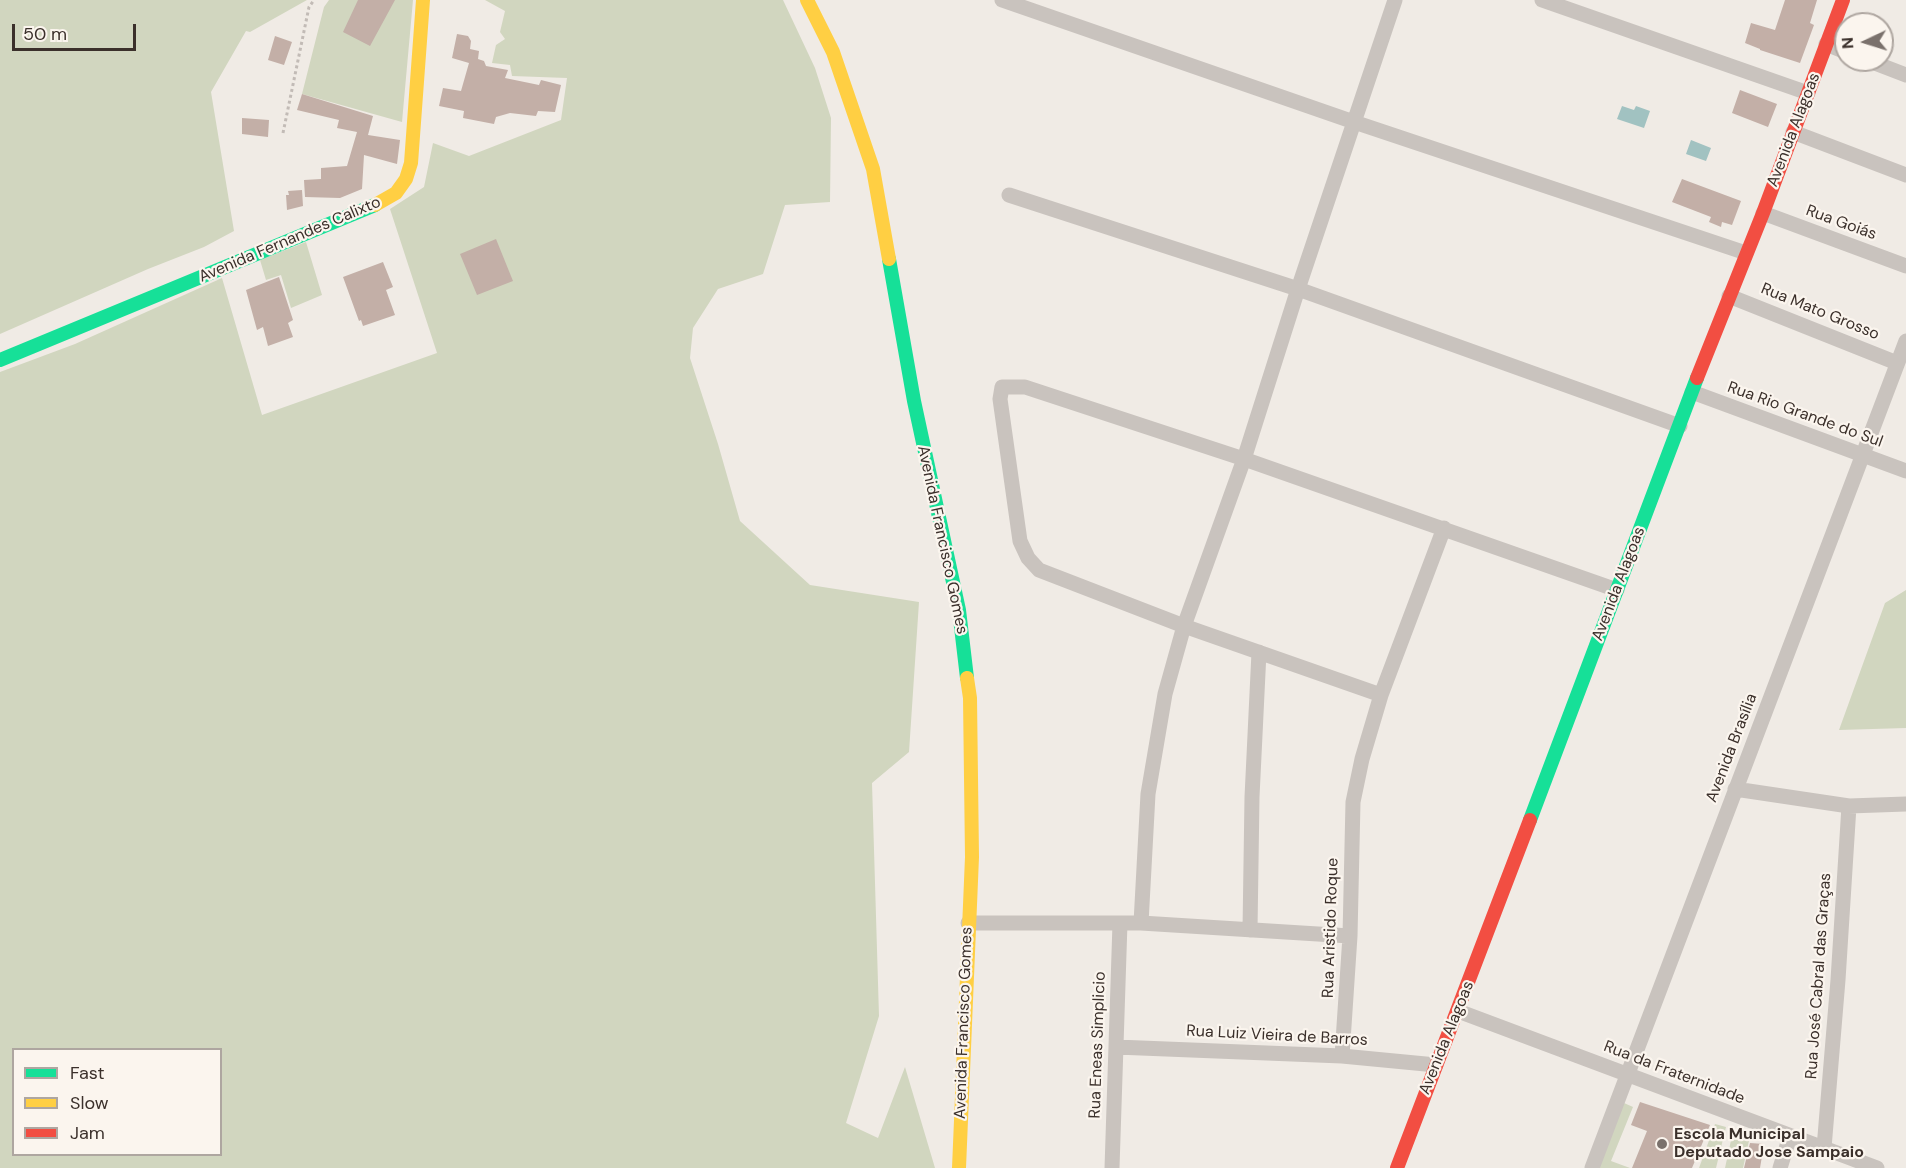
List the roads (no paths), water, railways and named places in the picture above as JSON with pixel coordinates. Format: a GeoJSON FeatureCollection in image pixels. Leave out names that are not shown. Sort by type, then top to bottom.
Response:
{"type":"FeatureCollection","features":[{"type":"Feature","properties":{"kind":"street","name":"Avenida Fernandes Calixto"},"geometry":{"type":"LineString","coordinates":[[0,360],[375,206],[396,193],[406,179],[411,163],[423,0]]}},
{"type":"Feature","properties":{"kind":"street","name":"Avenida Francisco Gomes"},"geometry":{"type":"LineString","coordinates":[[807,0],[833,52],[873,169],[914,401],[959,610],[970,698],[972,857],[959,1168]]}},
{"type":"Feature","properties":{"kind":"street"},"geometry":{"type":"LineString","coordinates":[[1002,0],[1354,122],[1746,253]]}},
{"type":"Feature","properties":{"kind":"street"},"geometry":{"type":"LineString","coordinates":[[1141,923],[1148,794],[1165,694],[1184,626],[1244,459],[1298,289],[1395,0]]}},
{"type":"Feature","properties":{"kind":"street"},"geometry":{"type":"LineString","coordinates":[[1542,0],[1808,93]]}},
{"type":"Feature","properties":{"kind":"street","name":"Avenida Alagoas"},"geometry":{"type":"LineString","coordinates":[[1397,1168],[1843,0]]}},
{"type":"Feature","properties":{"kind":"street"},"geometry":{"type":"LineString","coordinates":[[1826,44],[1834,47]]}},
{"type":"Feature","properties":{"kind":"street"},"geometry":{"type":"LineString","coordinates":[[1792,132],[1906,175]]}},
{"type":"Feature","properties":{"kind":"street"},"geometry":{"type":"LineString","coordinates":[[1009,195],[1298,289],[1680,426]]}},
{"type":"Feature","properties":{"kind":"street","name":"Rua Goiás"},"geometry":{"type":"LineString","coordinates":[[1763,213],[1906,266]]}},
{"type":"Feature","properties":{"kind":"street","name":"Rua Mato Grosso"},"geometry":{"type":"LineString","coordinates":[[1729,296],[1897,363]]}},
{"type":"Feature","properties":{"kind":"street","name":"Avenida Brasília"},"geometry":{"type":"LineString","coordinates":[[1592,1168],[1906,341]]}},
{"type":"Feature","properties":{"kind":"street"},"geometry":{"type":"LineString","coordinates":[[1381,695],[1184,626],[1039,570],[1028,558],[1020,542],[1000,399],[1002,387],[1025,387],[1244,459],[1617,590]]}},
{"type":"Feature","properties":{"kind":"street","name":"Rua Rio Grande do Sul"},"geometry":{"type":"LineString","coordinates":[[1692,392],[1906,471]]}},
{"type":"Feature","properties":{"kind":"street","name":"Rua Aristido Roque"},"geometry":{"type":"LineString","coordinates":[[1342,1056],[1350,936],[1353,802],[1362,759],[1381,695],[1444,528]]}},
{"type":"Feature","properties":{"kind":"street"},"geometry":{"type":"LineString","coordinates":[[1250,930],[1251,797],[1259,652]]}},
{"type":"Feature","properties":{"kind":"street"},"geometry":{"type":"LineString","coordinates":[[1736,789],[1849,806],[1906,804]]}},
{"type":"Feature","properties":{"kind":"street","name":"Rua José Cabral das Graças"},"geometry":{"type":"LineString","coordinates":[[1824,1148],[1849,806]]}},
{"type":"Feature","properties":{"kind":"street"},"geometry":{"type":"LineString","coordinates":[[968,922],[1141,923],[1350,936]]}},
{"type":"Feature","properties":{"kind":"street","name":"Rua Eneas Simplicio"},"geometry":{"type":"LineString","coordinates":[[1112,1168],[1120,923]]}},
{"type":"Feature","properties":{"kind":"street","name":"Rua da Fraternidade"},"geometry":{"type":"LineString","coordinates":[[1458,1011],[1877,1168]]}},
{"type":"Feature","properties":{"kind":"street","name":"Rua Luiz Vieira de Barros"},"geometry":{"type":"LineString","coordinates":[[1116,1047],[1342,1056],[1436,1065]]}},
{"type":"Feature","properties":{"kind":"street"},"geometry":{"type":"LineString","coordinates":[[1780,1168],[1790,1136]]}},
{"type":"Feature","properties":{"kind":"water"},"geometry":{"type":"Polygon","coordinates":[[[1622,106],[1634,110],[1636,106],[1650,111],[1644,128],[1617,119],[1622,106]]]}},
{"type":"Feature","properties":{"kind":"water"},"geometry":{"type":"Polygon","coordinates":[[[1691,140],[1711,148],[1706,161],[1686,154],[1691,140]]]}},
{"type":"Feature","properties":{"kind":"place","name":"Escola Municipal Deputado Jose Sampaio"},"geometry":{"type":"Point","coordinates":[1662,1144]}}]}
